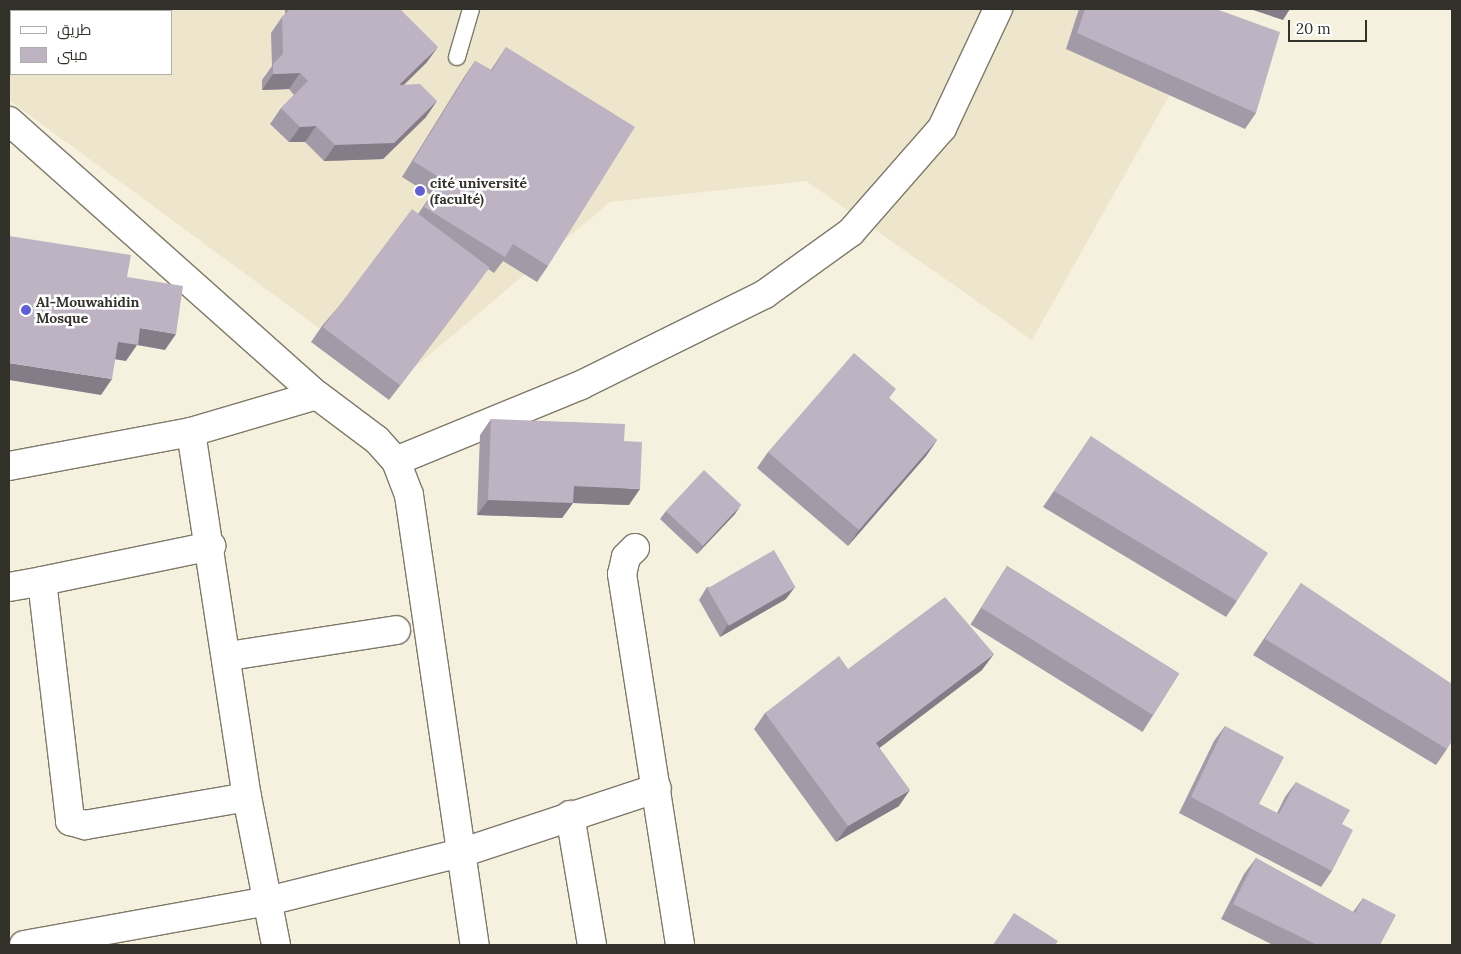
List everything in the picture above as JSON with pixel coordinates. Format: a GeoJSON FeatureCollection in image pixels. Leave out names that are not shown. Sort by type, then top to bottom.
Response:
{"type":"FeatureCollection","features":[{"type":"Feature","properties":{"kind":"street"},"geometry":{"type":"LineString","coordinates":[[396,461],[581,385],[764,294],[851,232],[942,128],[998,9]]}},
{"type":"Feature","properties":{"kind":"street"},"geometry":{"type":"LineString","coordinates":[[9,121],[317,395],[377,440],[396,461],[409,495],[464,852],[475,945]]}},
{"type":"Feature","properties":{"kind":"street"},"geometry":{"type":"LineString","coordinates":[[9,466],[191,432],[317,395]]}},
{"type":"Feature","properties":{"kind":"street"},"geometry":{"type":"LineString","coordinates":[[191,432],[211,546],[264,902],[276,945]]}},
{"type":"Feature","properties":{"kind":"street"},"geometry":{"type":"LineString","coordinates":[[9,587],[211,546]]}},
{"type":"Feature","properties":{"kind":"street"},"geometry":{"type":"LineString","coordinates":[[635,548],[626,557],[622,574],[657,788],[680,945]]}},
{"type":"Feature","properties":{"kind":"street"},"geometry":{"type":"LineString","coordinates":[[42,581],[70,821],[86,824],[247,797]]}},
{"type":"Feature","properties":{"kind":"street"},"geometry":{"type":"LineString","coordinates":[[228,656],[396,630]]}},
{"type":"Feature","properties":{"kind":"street"},"geometry":{"type":"LineString","coordinates":[[24,945],[264,902],[464,852],[570,814],[657,788]]}},
{"type":"Feature","properties":{"kind":"street"},"geometry":{"type":"LineString","coordinates":[[570,814],[592,945]]}},
{"type":"Feature","properties":{"kind":"lane"},"geometry":{"type":"LineString","coordinates":[[457,57],[471,9]]}},
{"type":"Feature","properties":{"kind":"shaded area","name":"cité université (faculté)"},"geometry":{"type":"Polygon","coordinates":[[[9,9],[1190,9],[1174,87],[1032,340],[806,181],[610,202],[395,384],[9,100],[9,9]]]}},
{"type":"Feature","properties":{"kind":"building"},"geometry":{"type":"Polygon","coordinates":[[[290,9],[400,9],[438,47],[399,85],[420,84],[437,101],[394,143],[335,145],[316,126],[300,127],[281,108],[308,81],[300,73],[273,74],[273,64],[283,54],[282,17],[290,9]]]}},
{"type":"Feature","properties":{"kind":"building"},"geometry":{"type":"Polygon","coordinates":[[[1085,9],[1216,9],[1280,32],[1256,113],[1077,33],[1085,9]]]}},
{"type":"Feature","properties":{"kind":"building"},"geometry":{"type":"Polygon","coordinates":[[[506,47],[635,127],[548,266],[513,244],[505,257],[424,207],[442,179],[413,161],[475,61],[492,71],[506,47]]]}},
{"type":"Feature","properties":{"kind":"building"},"geometry":{"type":"Polygon","coordinates":[[[412,209],[489,267],[400,386],[323,327],[412,209]]]}},
{"type":"Feature","properties":{"kind":"building"},"geometry":{"type":"Polygon","coordinates":[[[9,236],[131,255],[127,277],[183,286],[176,334],[140,328],[138,345],[118,342],[112,379],[9,363],[9,236]]]}},
{"type":"Feature","properties":{"kind":"building"},"geometry":{"type":"Polygon","coordinates":[[[854,353],[896,389],[889,398],[937,440],[859,530],[768,452],[854,353]]]}},
{"type":"Feature","properties":{"kind":"building"},"geometry":{"type":"Polygon","coordinates":[[[491,419],[625,424],[624,441],[642,442],[640,489],[574,486],[573,503],[488,500],[491,419]]]}},
{"type":"Feature","properties":{"kind":"building"},"geometry":{"type":"Polygon","coordinates":[[[1091,436],[1268,553],[1237,601],[1054,491],[1091,436]]]}},
{"type":"Feature","properties":{"kind":"building"},"geometry":{"type":"Polygon","coordinates":[[[704,470],[741,505],[703,546],[666,511],[704,470]]]}},
{"type":"Feature","properties":{"kind":"building"},"geometry":{"type":"Polygon","coordinates":[[[774,550],[796,587],[729,626],[707,588],[774,550]]]}},
{"type":"Feature","properties":{"kind":"building"},"geometry":{"type":"Polygon","coordinates":[[[1007,566],[1179,674],[1153,715],[981,608],[1007,566]]]}},
{"type":"Feature","properties":{"kind":"building"},"geometry":{"type":"Polygon","coordinates":[[[1301,583],[1452,684],[1452,741],[1447,749],[1265,639],[1301,583]]]}},
{"type":"Feature","properties":{"kind":"building"},"geometry":{"type":"Polygon","coordinates":[[[945,597],[994,654],[876,743],[910,790],[848,826],[765,713],[839,656],[848,669],[945,597]]]}},
{"type":"Feature","properties":{"kind":"building"},"geometry":{"type":"Polygon","coordinates":[[[1225,726],[1284,757],[1259,804],[1279,814],[1296,782],[1350,810],[1342,824],[1353,830],[1332,871],[1191,797],[1225,726]]]}},
{"type":"Feature","properties":{"kind":"building"},"geometry":{"type":"Polygon","coordinates":[[[1256,858],[1355,913],[1363,898],[1396,915],[1380,945],[1317,945],[1233,904],[1256,858]]]}},
{"type":"Feature","properties":{"kind":"building"},"geometry":{"type":"Polygon","coordinates":[[[1014,913],[1058,941],[1055,945],[993,945],[1014,913]]]}},
{"type":"Feature","properties":{"kind":"place","name":"cité université (faculté)"},"geometry":{"type":"Point","coordinates":[420,191]}},
{"type":"Feature","properties":{"kind":"place","name":"Al-Mouwahidin Mosque"},"geometry":{"type":"Point","coordinates":[26,310]}}]}
